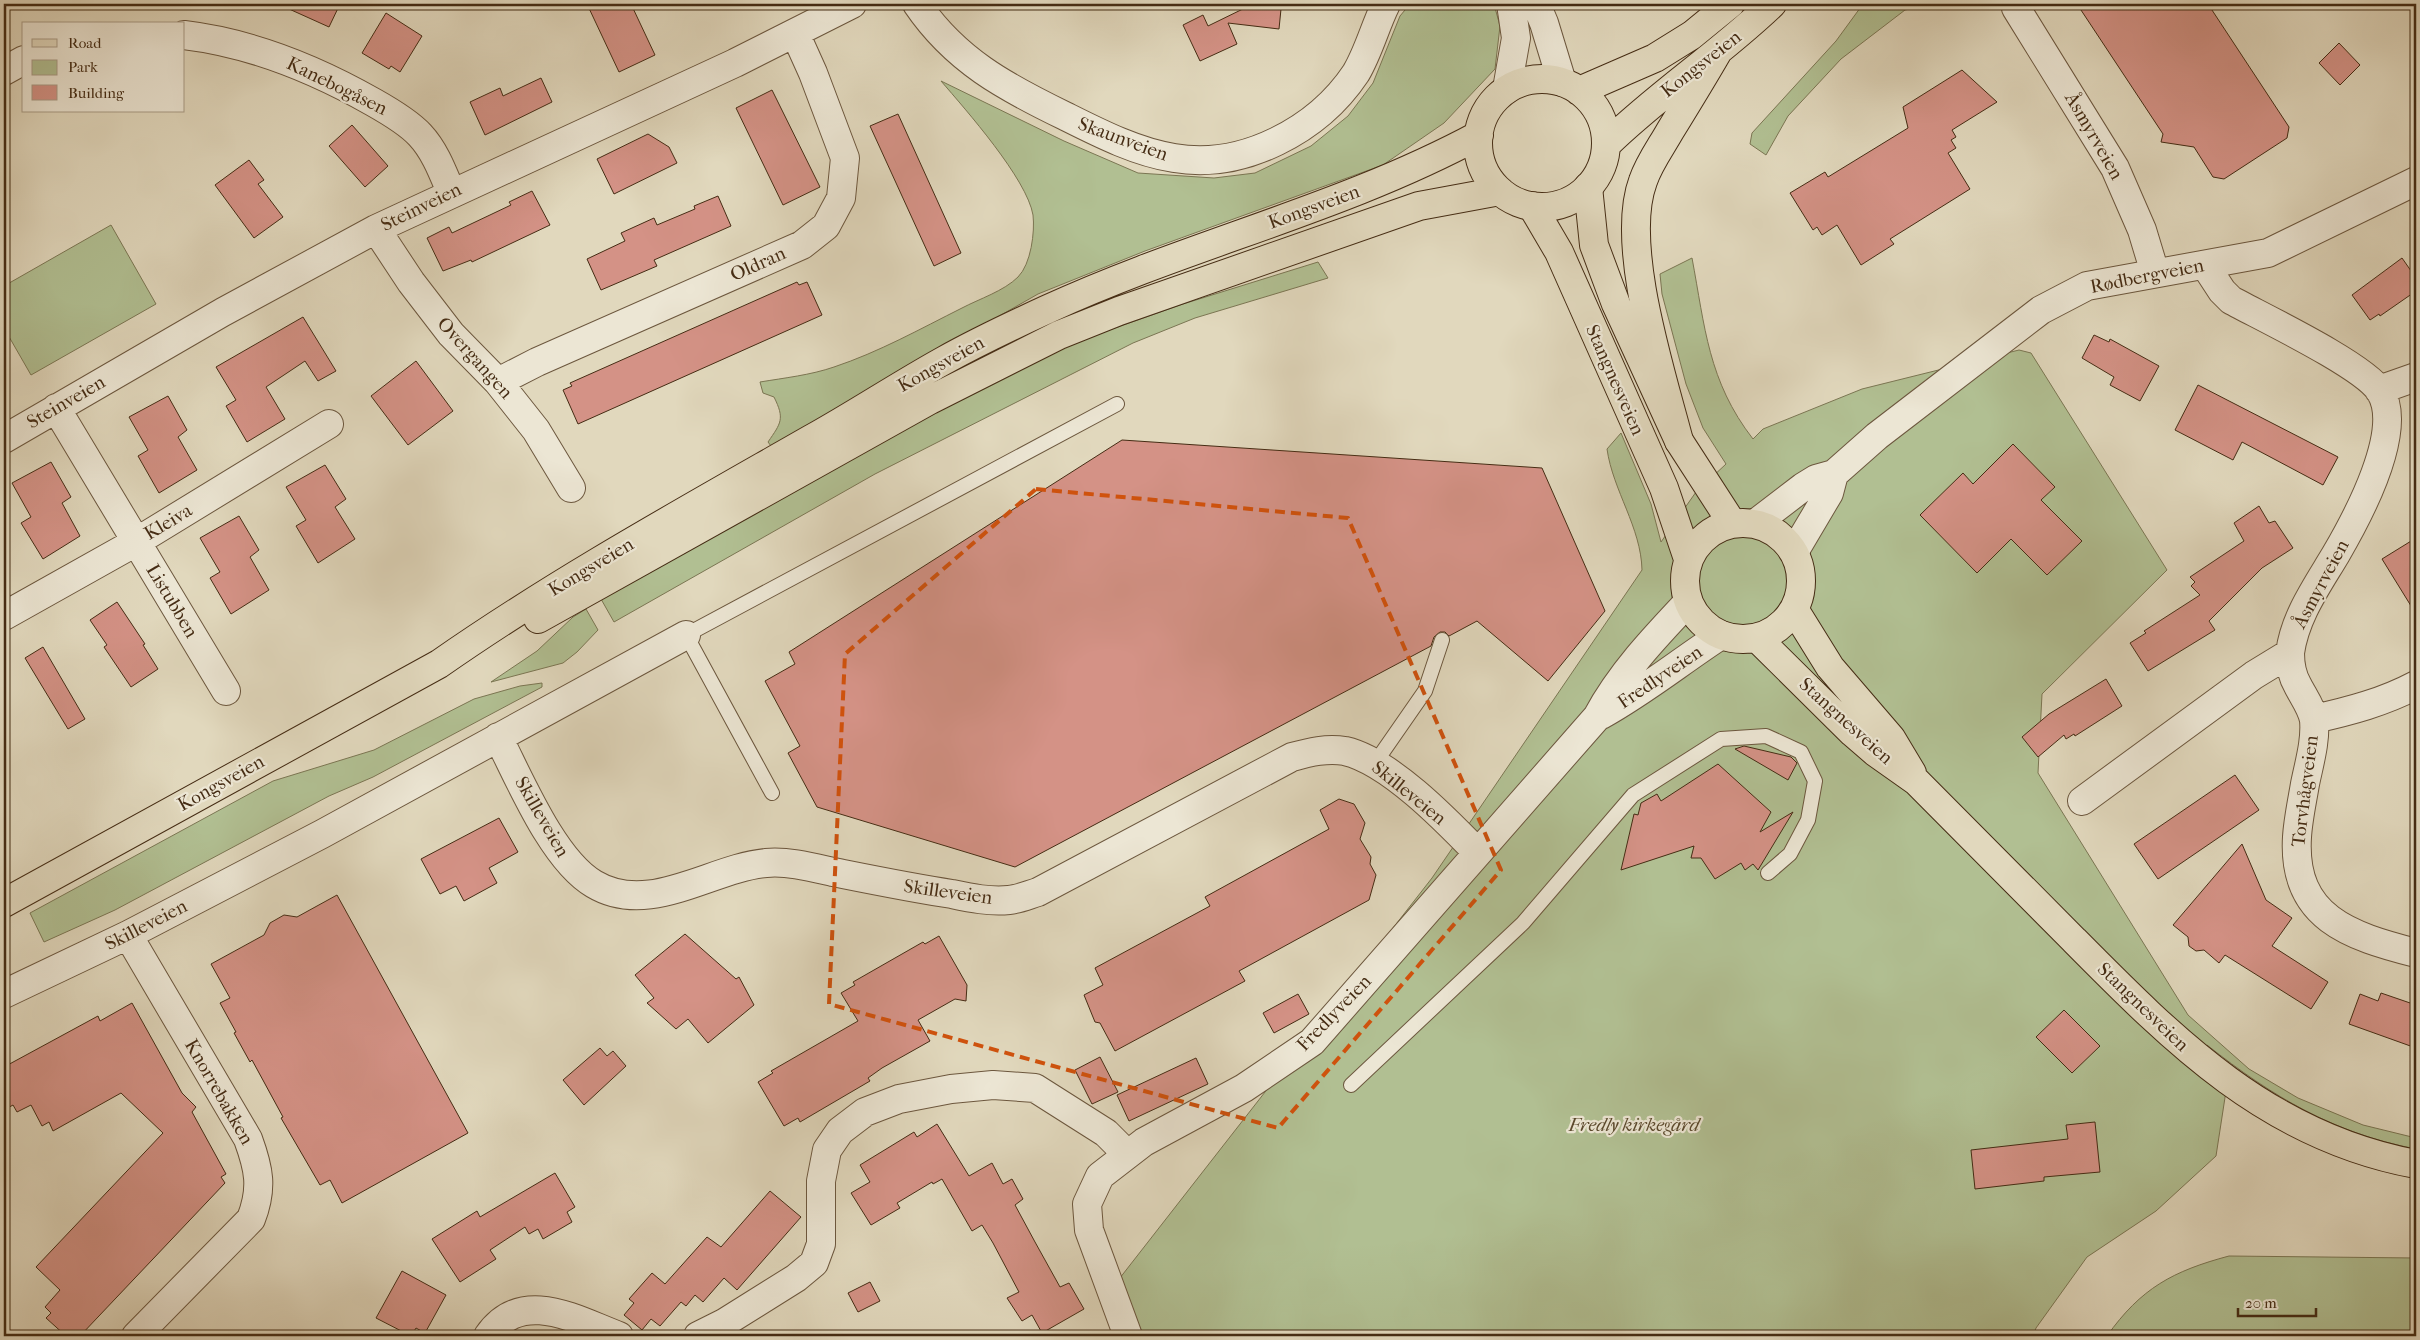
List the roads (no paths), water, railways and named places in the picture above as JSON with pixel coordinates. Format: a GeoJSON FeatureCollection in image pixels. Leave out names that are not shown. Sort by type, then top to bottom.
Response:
{"type":"FeatureCollection","features":[{"type":"Feature","properties":{"kind":"main road","name":"Kongsveien"},"geometry":{"type":"LineString","coordinates":[[1571,87],[1655,58],[1692,35],[1730,4]]}},
{"type":"Feature","properties":{"kind":"main road","name":"Kongsveien"},"geometry":{"type":"LineString","coordinates":[[1606,145],[1634,117],[1717,52],[1772,4]]}},
{"type":"Feature","properties":{"kind":"main road"},"geometry":{"type":"LineString","coordinates":[[1679,441],[1643,297],[1636,226],[1638,198],[1643,180],[1659,150],[1717,52]]}},
{"type":"Feature","properties":{"kind":"main road"},"geometry":{"type":"LineString","coordinates":[[1534,80],[1571,87],[1588,98],[1600,115],[1606,145],[1601,168],[1588,187],[1579,195],[1557,205],[1532,206],[1509,198],[1500,191],[1484,171],[1478,147],[1481,124],[1491,104],[1507,89],[1534,80]]}},
{"type":"Feature","properties":{"kind":"main road","name":"Kongsveien"},"geometry":{"type":"LineString","coordinates":[[439,664],[499,622],[633,541],[837,424],[942,361],[1049,308],[1106,284],[1389,180],[1433,160],[1479,135]]}},
{"type":"Feature","properties":{"kind":"main road","name":"Stangnesveien"},"geometry":{"type":"LineString","coordinates":[[1588,187],[1594,245],[1602,270],[1646,372],[1679,441],[1744,523]]}},
{"type":"Feature","properties":{"kind":"main road","name":"Kongsveien"},"geometry":{"type":"LineString","coordinates":[[4,902],[439,664],[511,633],[930,400],[1059,335],[1119,311],[1419,206],[1500,191]]}},
{"type":"Feature","properties":{"kind":"main road","name":"Stangnesveien"},"geometry":{"type":"LineString","coordinates":[[1532,206],[1558,252],[1664,488],[1688,559]]}},
{"type":"Feature","properties":{"kind":"main road","name":"Stangnesveien"},"geometry":{"type":"LineString","coordinates":[[1744,523],[1778,534],[1794,552],[1798,562],[1801,586],[1794,609],[1778,627],[1756,638],[1745,639],[1721,635],[1701,622],[1688,602],[1684,588],[1684,573],[1688,559],[1706,535],[1718,527],[1744,523]]}},
{"type":"Feature","properties":{"kind":"main road","name":"Stangnesveien"},"geometry":{"type":"LineString","coordinates":[[1794,609],[1830,667],[1891,738],[1916,781]]}},
{"type":"Feature","properties":{"kind":"main road","name":"Stangnesveien"},"geometry":{"type":"LineString","coordinates":[[1756,638],[1853,733],[1875,752],[1916,781],[2182,1046],[2264,1107],[2307,1130],[2357,1150],[2416,1164]]}},
{"type":"Feature","properties":{"kind":"street","name":"Steinveien"},"geometry":{"type":"LineString","coordinates":[[4,439],[223,312],[376,229],[451,192],[795,33],[852,4]]}},
{"type":"Feature","properties":{"kind":"street","name":"Skaunveien"},"geometry":{"type":"LineString","coordinates":[[916,4],[935,29],[960,55],[1005,86],[1098,132],[1143,150],[1173,158],[1193,160],[1247,153],[1296,132],[1313,119],[1331,104],[1357,71],[1386,4]]}},
{"type":"Feature","properties":{"kind":"street"},"geometry":{"type":"LineString","coordinates":[[1507,89],[1516,38],[1511,4]]}},
{"type":"Feature","properties":{"kind":"street"},"geometry":{"type":"LineString","coordinates":[[1536,4],[1571,87]]}},
{"type":"Feature","properties":{"kind":"street","name":"Åsmyrveien"},"geometry":{"type":"LineString","coordinates":[[2016,8],[2115,168],[2142,230],[2155,273]]}},
{"type":"Feature","properties":{"kind":"street","name":"Oldran"},"geometry":{"type":"LineString","coordinates":[[498,382],[538,362],[802,245],[826,226],[841,198],[845,158],[795,33]]}},
{"type":"Feature","properties":{"kind":"street","name":"Kanebogåsen"},"geometry":{"type":"LineString","coordinates":[[185,35],[219,39],[268,53],[350,88],[383,108],[420,135],[441,167],[451,192]]}},
{"type":"Feature","properties":{"kind":"street"},"geometry":{"type":"LineString","coordinates":[[4,72],[22,61]]}},
{"type":"Feature","properties":{"kind":"street","name":"Rødbergveien"},"geometry":{"type":"LineString","coordinates":[[1744,523],[1816,479],[1834,474],[1877,436],[2040,310],[2087,286],[2268,253],[2416,181]]}},
{"type":"Feature","properties":{"kind":"street","name":"Overgangen"},"geometry":{"type":"LineString","coordinates":[[376,229],[410,282],[451,334],[498,382],[536,430],[571,488]]}},
{"type":"Feature","properties":{"kind":"street"},"geometry":{"type":"LineString","coordinates":[[2205,265],[2231,300],[2345,363],[2379,390],[2414,382]]}},
{"type":"Feature","properties":{"kind":"street","name":"Åsmyrveien"},"geometry":{"type":"LineString","coordinates":[[2082,801],[2254,675],[2290,653],[2296,622],[2367,498],[2388,423],[2388,411],[2379,390]]}},
{"type":"Feature","properties":{"kind":"street","name":"Listubben"},"geometry":{"type":"LineString","coordinates":[[56,408],[226,691]]}},
{"type":"Feature","properties":{"kind":"street","name":"Kleiva"},"geometry":{"type":"LineString","coordinates":[[4,616],[136,542],[328,424]]}},
{"type":"Feature","properties":{"kind":"street"},"geometry":{"type":"LineString","coordinates":[[1794,552],[1829,493],[1834,474]]}},
{"type":"Feature","properties":{"kind":"street","name":"Fredlyveien"},"geometry":{"type":"LineString","coordinates":[[1128,1336],[1089,1230],[1087,1204],[1100,1176],[1144,1142],[1244,1088],[1312,1042],[1597,717],[1610,693],[1636,660],[1688,602]]}},
{"type":"Feature","properties":{"kind":"street","name":"Skilleveien"},"geometry":{"type":"LineString","coordinates":[[4,994],[128,935],[322,834],[686,635]]}},
{"type":"Feature","properties":{"kind":"street","name":"Fredlyveien"},"geometry":{"type":"LineString","coordinates":[[1597,717],[1622,703],[1721,635]]}},
{"type":"Feature","properties":{"kind":"street","name":"Torvhågveien"},"geometry":{"type":"LineString","coordinates":[[2290,653],[2290,665],[2296,684],[2314,719],[2313,739],[2296,836],[2300,878],[2306,894],[2318,910],[2344,930],[2386,946],[2416,953]]}},
{"type":"Feature","properties":{"kind":"street"},"geometry":{"type":"LineString","coordinates":[[2314,719],[2394,697],[2416,684]]}},
{"type":"Feature","properties":{"kind":"street","name":"Skilleveien"},"geometry":{"type":"LineString","coordinates":[[498,737],[554,844],[568,863],[595,885],[614,892],[635,896],[663,892],[765,863],[788,863],[912,888],[991,901],[1009,900],[1038,892],[1292,757],[1320,750],[1343,751],[1362,756],[1375,763],[1434,811],[1477,852]]}},
{"type":"Feature","properties":{"kind":"street","name":"Knorrebakken"},"geometry":{"type":"LineString","coordinates":[[128,935],[248,1139],[256,1161],[259,1184],[258,1201],[251,1219],[136,1336]]}},
{"type":"Feature","properties":{"kind":"street"},"geometry":{"type":"LineString","coordinates":[[698,1336],[724,1323],[796,1278],[814,1263],[821,1244],[821,1180],[827,1150],[840,1131],[865,1112],[899,1099],[951,1089],[993,1085],[1035,1088],[1106,1133],[1127,1154]]}},
{"type":"Feature","properties":{"kind":"street"},"geometry":{"type":"LineString","coordinates":[[488,1336],[508,1317],[532,1308],[554,1312],[619,1336]]}},
{"type":"Feature","properties":{"kind":"lane"},"geometry":{"type":"LineString","coordinates":[[772,793],[686,635],[1117,404]]}},
{"type":"Feature","properties":{"kind":"lane"},"geometry":{"type":"LineString","coordinates":[[1375,763],[1425,691],[1442,640]]}},
{"type":"Feature","properties":{"kind":"lane"},"geometry":{"type":"LineString","coordinates":[[1351,1085],[1523,923],[1633,795],[1720,739],[1766,736],[1801,752],[1814,780],[1808,820],[1790,854],[1768,874]]}},
{"type":"Feature","properties":{"kind":"park label","name":"Fredly kirkegård"},"geometry":{"type":"Point","coordinates":[1634,1125]}}]}
